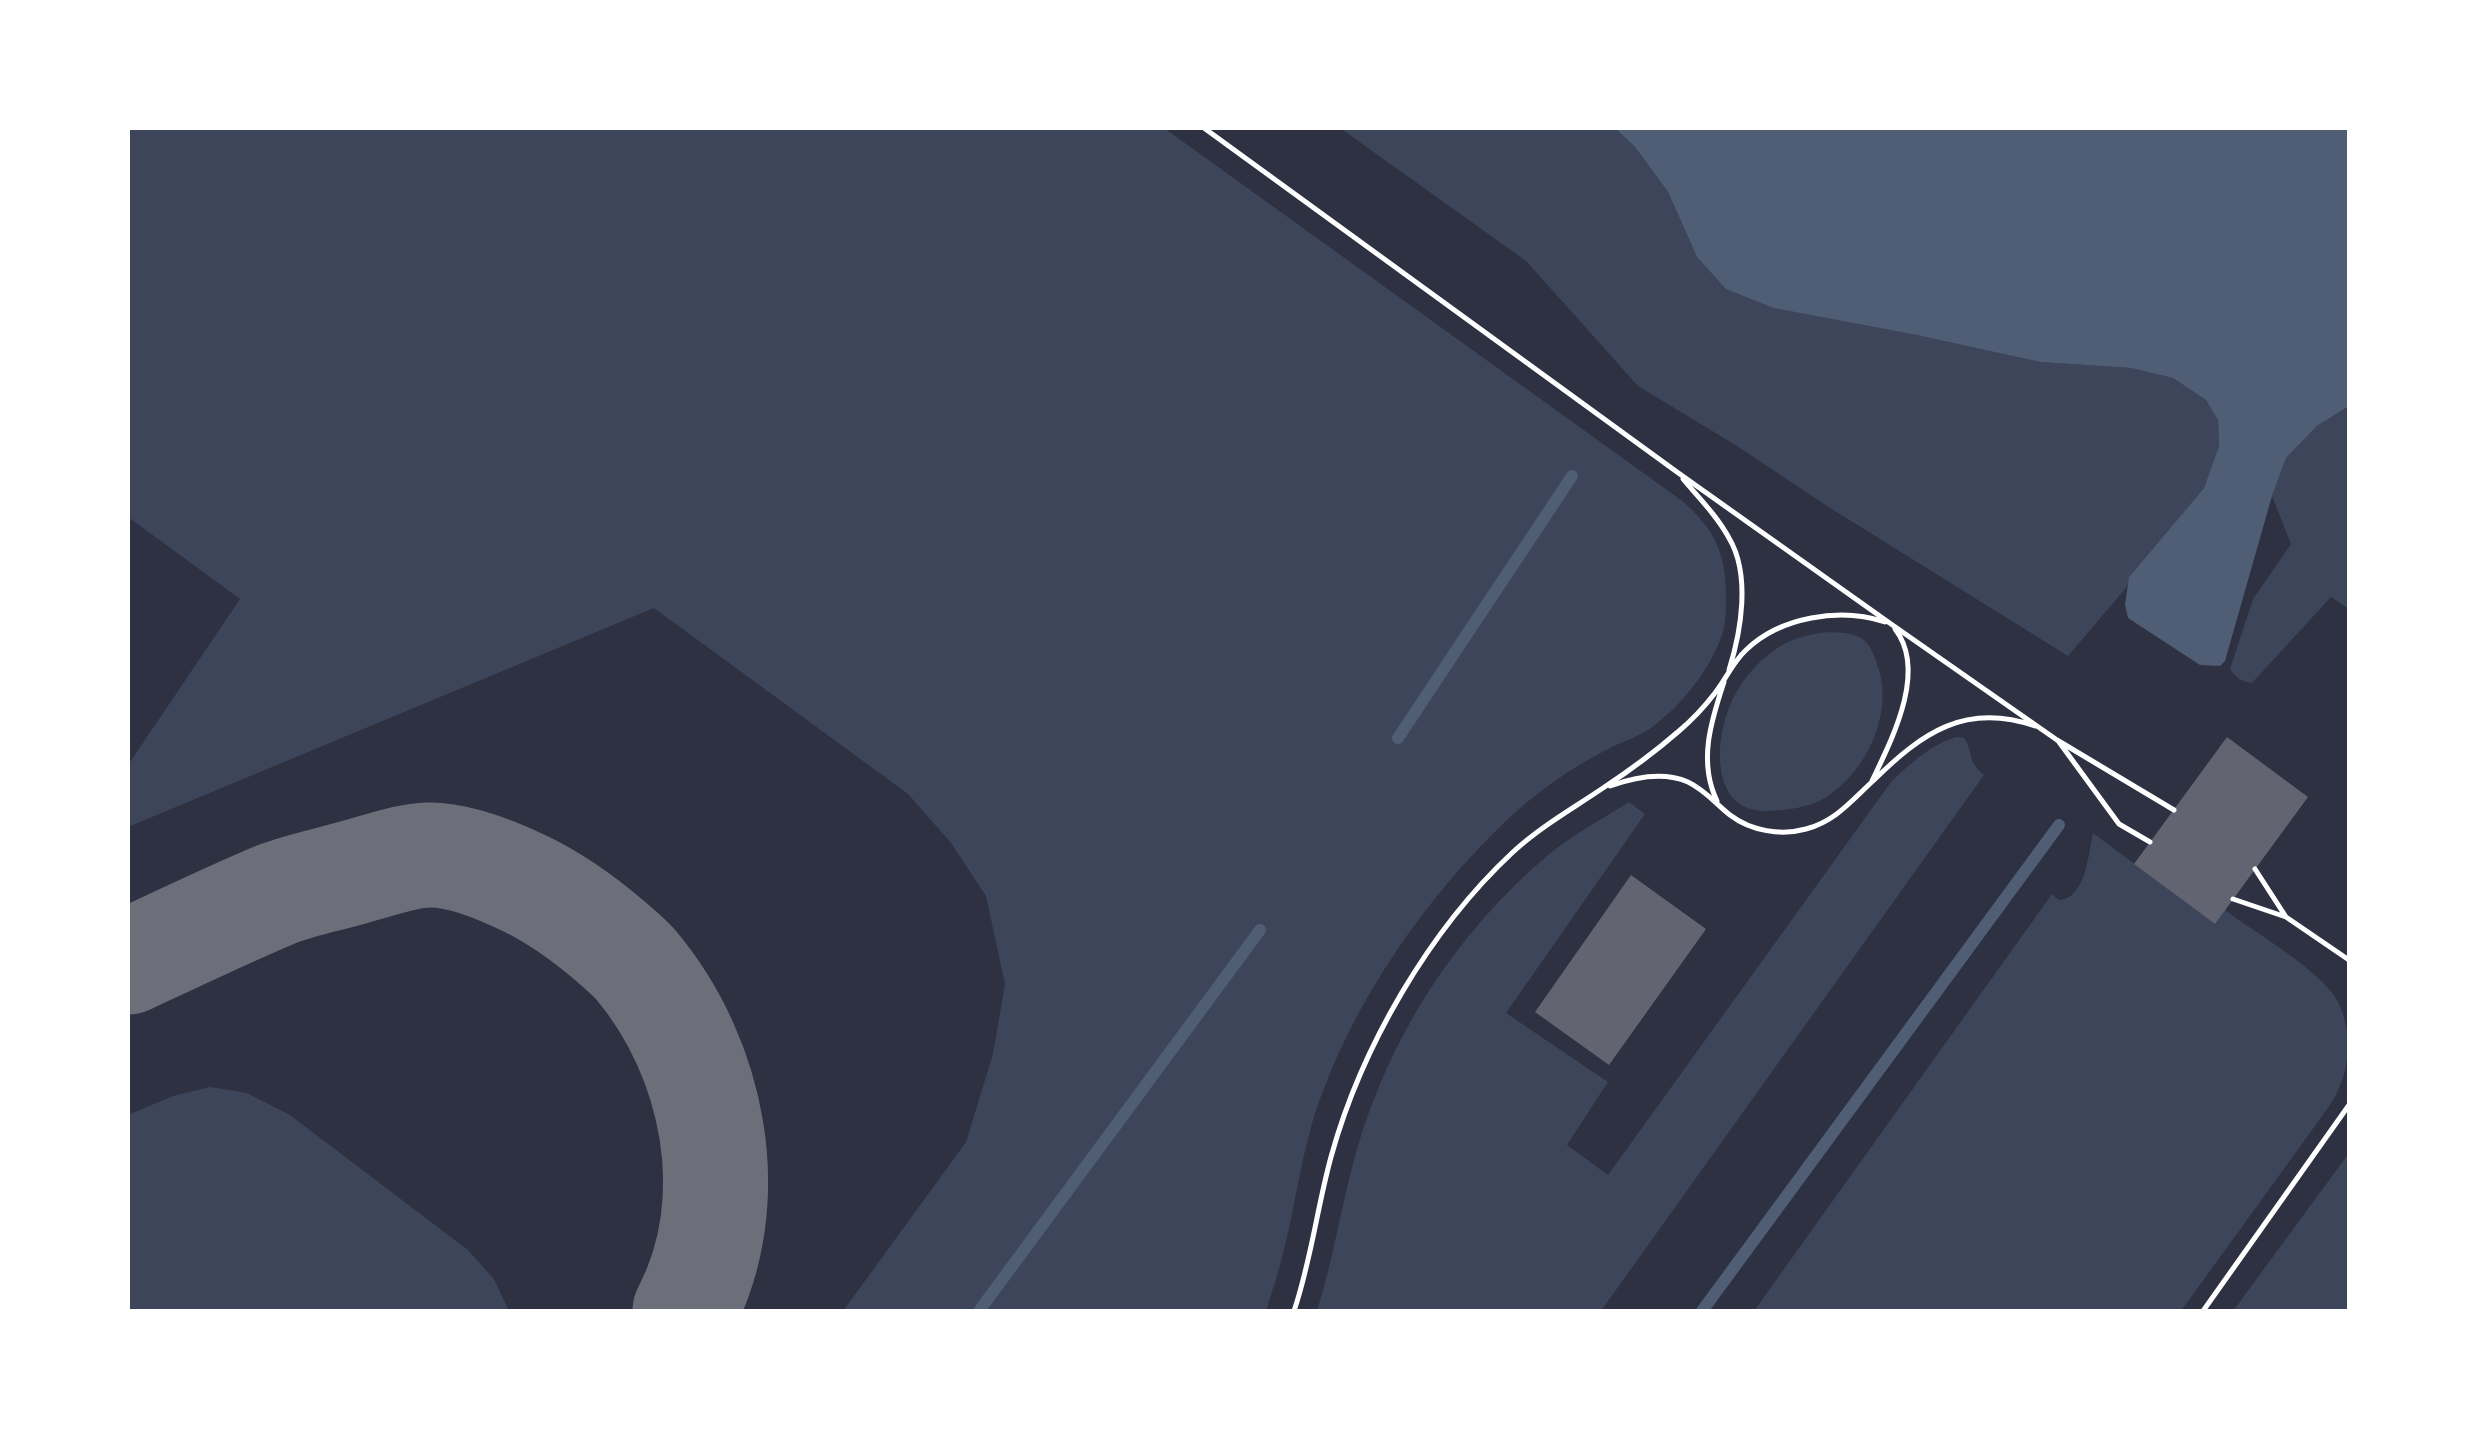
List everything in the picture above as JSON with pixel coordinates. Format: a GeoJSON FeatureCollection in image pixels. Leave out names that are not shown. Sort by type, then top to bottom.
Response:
{"type":"FeatureCollection","features":[{"type":"Feature","properties":{"kind":"lane"},"geometry":{"type":"LineString","coordinates":[[1204,128],[1891,624],[2057,740],[2174,810]]}},
{"type":"Feature","properties":{"kind":"lane"},"geometry":{"type":"LineString","coordinates":[[1677,472],[1710,510],[1731,541],[1738,564],[1741,620],[1706,753],[1710,787],[1718,804]]}},
{"type":"Feature","properties":{"kind":"lane"},"geometry":{"type":"LineString","coordinates":[[1294,1311],[1331,1158],[1350,1095],[1377,1037],[1440,936],[1513,853],[1554,819],[1604,788],[1680,730],[1715,692],[1745,650],[1764,636],[1812,617],[1872,617],[1891,624],[1900,635],[1906,651],[1907,685],[1895,734],[1872,781]]}},
{"type":"Feature","properties":{"kind":"lane"},"geometry":{"type":"LineString","coordinates":[[1604,788],[1632,778],[1670,777],[1688,782],[1745,825],[1764,831],[1803,830],[1822,824],[1838,814],[1916,742],[1941,728],[1963,721],[1987,718],[2004,719],[2043,729]]}},
{"type":"Feature","properties":{"kind":"lane"},"geometry":{"type":"LineString","coordinates":[[2057,740],[2119,824],[2150,842]]}},
{"type":"Feature","properties":{"kind":"lane"},"geometry":{"type":"LineString","coordinates":[[2255,869],[2286,918]]}},
{"type":"Feature","properties":{"kind":"lane"},"geometry":{"type":"LineString","coordinates":[[2233,899],[2286,918],[2349,960]]}},
{"type":"Feature","properties":{"kind":"lane"},"geometry":{"type":"LineString","coordinates":[[2203,1311],[2349,1105]]}},
{"type":"Feature","properties":{"kind":"shaded area"},"geometry":{"type":"Polygon","coordinates":[[[128,128],[1164,128],[1681,500],[1710,531],[1724,566],[1726,596],[1723,633],[1702,675],[1675,707],[1644,732],[1567,773],[1517,811],[1449,882],[1399,947],[1356,1017],[1316,1110],[1284,1250],[1266,1311],[843,1311],[966,1142],[993,1054],[1005,984],[986,896],[951,843],[908,794],[654,608],[128,827],[128,765],[240,599],[128,517],[128,128]]]}},
{"type":"Feature","properties":{"kind":"shaded area"},"geometry":{"type":"Polygon","coordinates":[[[1340,128],[1615,128],[1635,147],[1668,192],[1697,257],[1912,334],[2040,362],[2131,368],[2173,378],[2206,400],[2218,420],[2219,446],[2204,488],[2134,571],[2126,588],[2068,656],[1638,386],[1526,261],[1340,128]]]}},
{"type":"Feature","properties":{"kind":"shaded area"},"geometry":{"type":"Polygon","coordinates":[[[1615,128],[2349,128],[2349,406],[2317,426],[2286,458],[2272,496],[2225,661],[2220,666],[2200,665],[2128,618],[2125,605],[2129,577],[2204,488],[2219,446],[2218,420],[2206,400],[2173,378],[2131,368],[2040,362],[1774,308],[1726,289],[1697,257],[1668,192],[1635,147],[1615,128]]]}},
{"type":"Feature","properties":{"kind":"shaded area"},"geometry":{"type":"Polygon","coordinates":[[[2349,406],[2349,609],[2331,597],[2252,683],[2245,681],[2230,669],[2253,599],[2291,544],[2272,496],[2286,458],[2317,426],[2349,406]]]}},
{"type":"Feature","properties":{"kind":"shaded area"},"geometry":{"type":"Polygon","coordinates":[[[1829,632],[1861,638],[1867,643],[1877,664],[1882,682],[1880,720],[1865,757],[1840,787],[1812,804],[1768,811],[1750,809],[1736,801],[1727,789],[1722,774],[1721,740],[1733,699],[1756,666],[1779,647],[1803,636],[1829,632]]]}},
{"type":"Feature","properties":{"kind":"shaded area"},"geometry":{"type":"Polygon","coordinates":[[[1957,737],[1964,738],[1974,764],[1984,775],[1601,1311],[1317,1311],[1355,1156],[1386,1070],[1406,1030],[1429,991],[1483,919],[1548,855],[1629,802],[1645,814],[1506,1013],[1608,1082],[1567,1145],[1608,1175],[1891,782],[1930,750],[1957,737]]]}},
{"type":"Feature","properties":{"kind":"shaded area"},"geometry":{"type":"Polygon","coordinates":[[[2093,833],[2215,924],[2225,910],[2298,961],[2324,983],[2339,1003],[2348,1037],[2345,1073],[2328,1108],[2181,1311],[1754,1311],[2052,894],[2059,900],[2075,892],[2084,874],[2093,833]]]}},
{"type":"Feature","properties":{"kind":"shaded area"},"geometry":{"type":"Polygon","coordinates":[[[210,1087],[247,1093],[290,1115],[468,1250],[494,1279],[509,1311],[128,1311],[128,1115],[173,1096],[210,1087]]]}},
{"type":"Feature","properties":{"kind":"shaded area"},"geometry":{"type":"Polygon","coordinates":[[[2349,1153],[2349,1311],[2233,1311],[2349,1153]]]}},
{"type":"Feature","properties":{"kind":"building"},"geometry":{"type":"Polygon","coordinates":[[[2227,737],[2308,797],[2215,924],[2134,864],[2227,737]]]}},
{"type":"Feature","properties":{"kind":"building"},"geometry":{"type":"Polygon","coordinates":[[[1631,875],[1706,929],[1609,1065],[1535,1012],[1631,875]]]}},
{"type":"Feature","properties":{"kind":"waterway"},"geometry":{"type":"LineString","coordinates":[[1398,738],[1572,476]]}},
{"type":"Feature","properties":{"kind":"waterway"},"geometry":{"type":"LineString","coordinates":[[1702,1311],[2059,825]]}},
{"type":"Feature","properties":{"kind":"waterway"},"geometry":{"type":"LineString","coordinates":[[979,1311],[1260,930]]}},
{"type":"Feature","properties":{"kind":"taxiway"},"geometry":{"type":"LineString","coordinates":[[128,962],[277,894],[412,857],[442,856],[479,865],[526,884],[559,903],[599,932],[636,965],[663,1002],[685,1043],[701,1086],[712,1131],[716,1177],[713,1223],[703,1268],[685,1311]]}}]}
